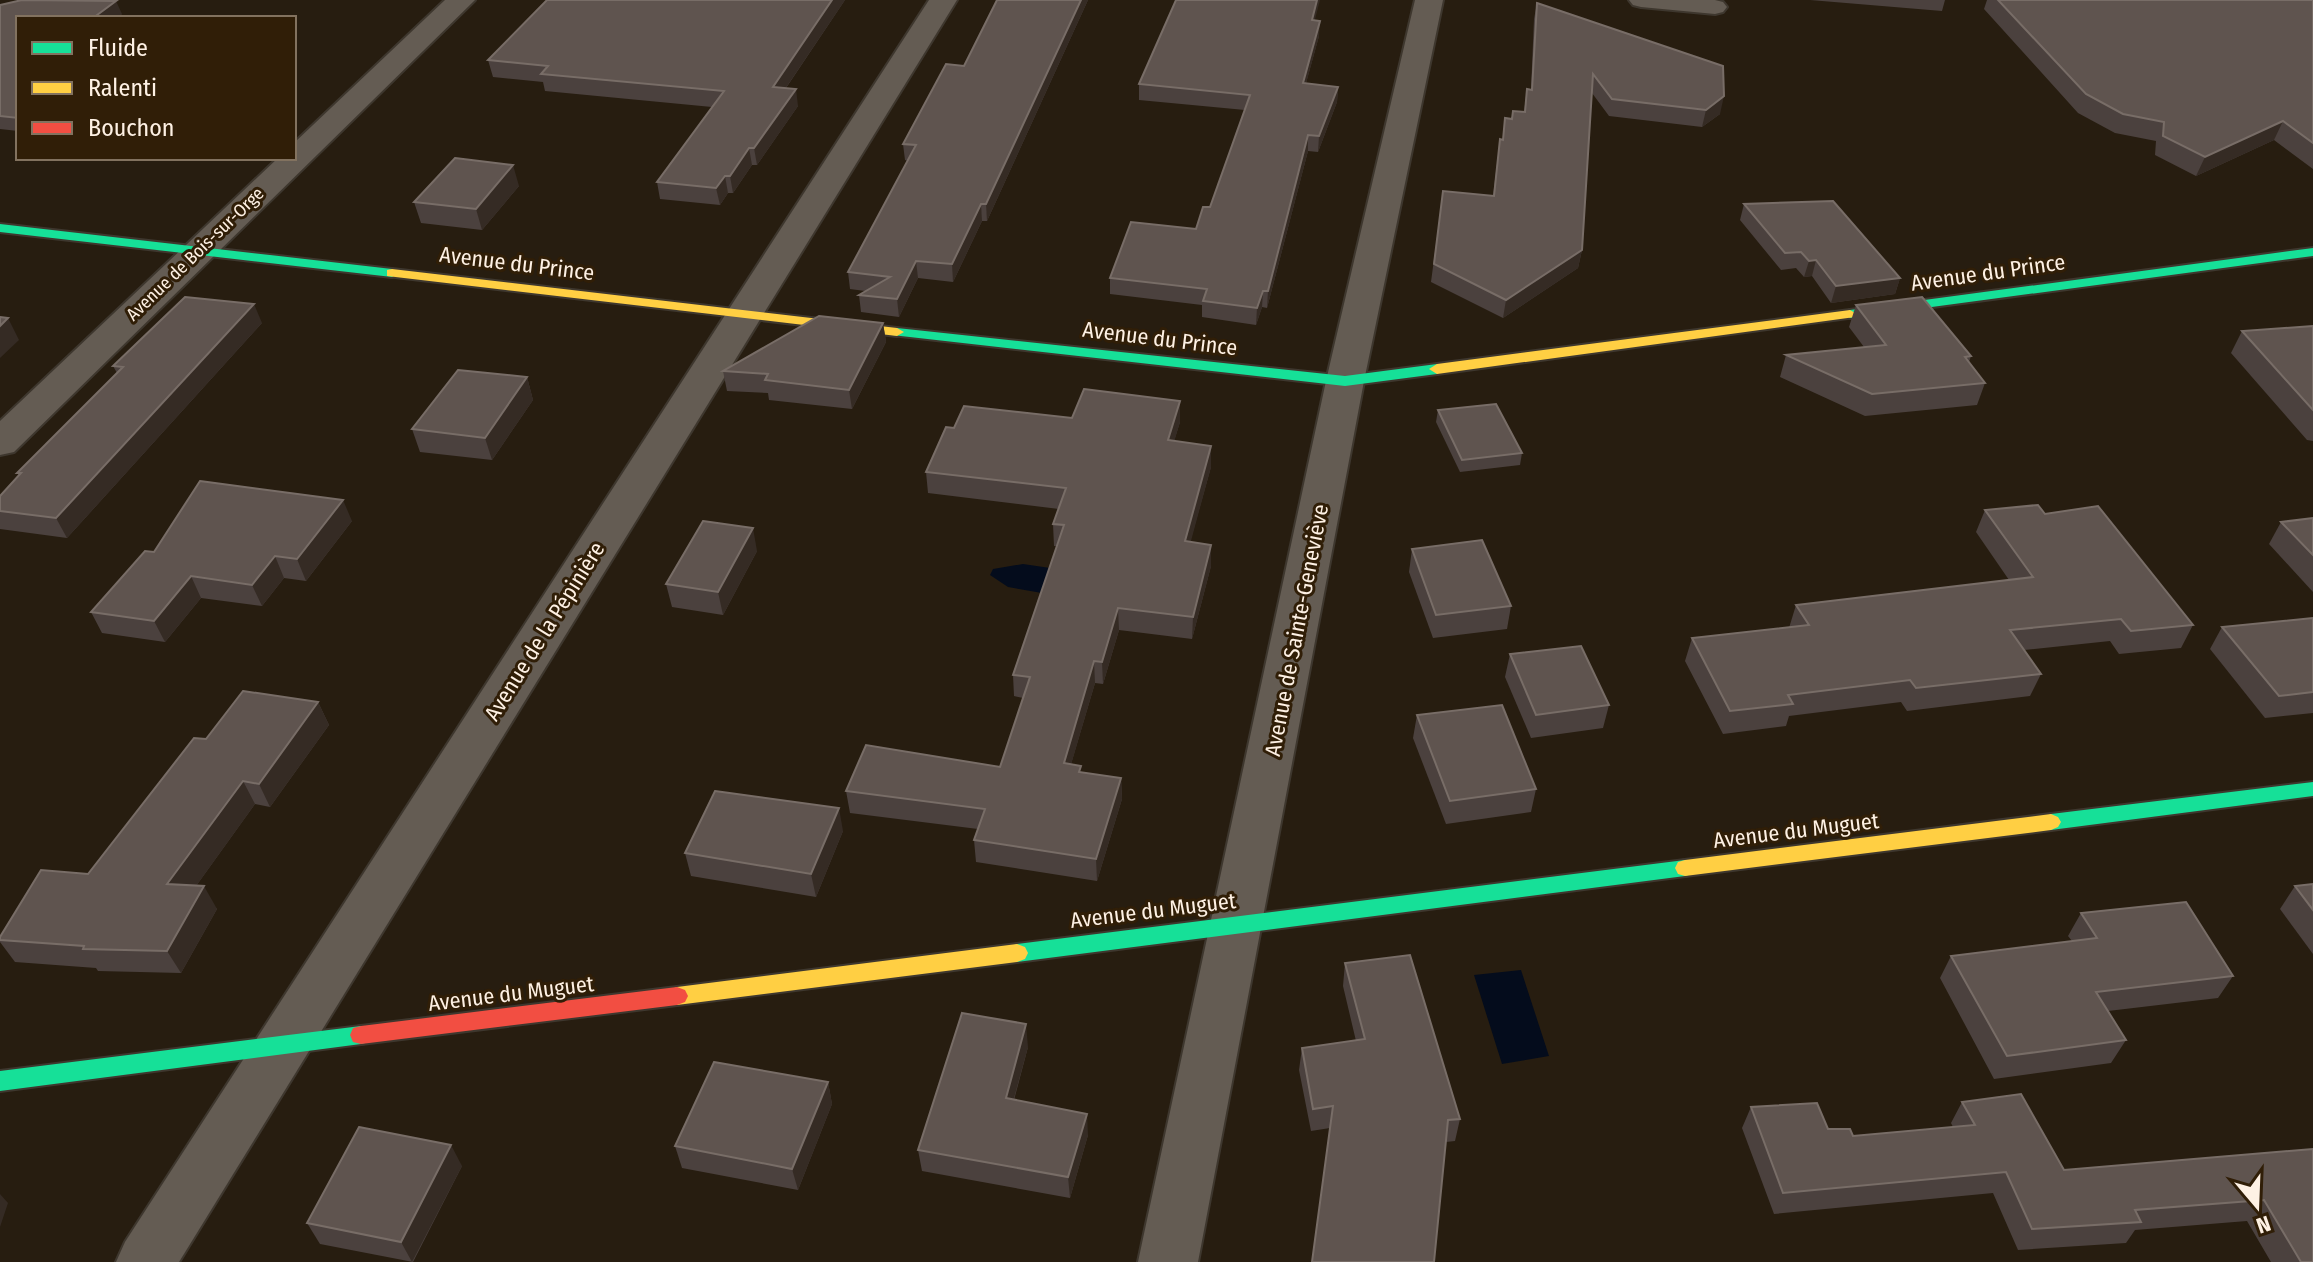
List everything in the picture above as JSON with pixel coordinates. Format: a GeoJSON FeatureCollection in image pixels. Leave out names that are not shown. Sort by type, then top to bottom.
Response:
{"type":"FeatureCollection","features":[{"type":"Feature","properties":{"kind":"street","name":"Avenue de Bois-sur-Orge"},"geometry":{"type":"LineString","coordinates":[[296,157],[461,0]]}},
{"type":"Feature","properties":{"kind":"street","name":"Avenue de la Pépinière"},"geometry":{"type":"LineString","coordinates":[[146,1262],[943,0]]}},
{"type":"Feature","properties":{"kind":"street","name":"Avenue de Sainte-Geneviève"},"geometry":{"type":"LineString","coordinates":[[1168,1262],[1345,381],[1429,0]]}},
{"type":"Feature","properties":{"kind":"street","name":"Avenue de Bois-sur-Orge"},"geometry":{"type":"LineString","coordinates":[[0,443],[293,160]]}},
{"type":"Feature","properties":{"kind":"street","name":"Avenue du Prince"},"geometry":{"type":"LineString","coordinates":[[0,228],[1345,381],[2313,252]]}},
{"type":"Feature","properties":{"kind":"street","name":"Avenue du Muguet"},"geometry":{"type":"LineString","coordinates":[[0,1081],[2313,789]]}},
{"type":"Feature","properties":{"kind":"lane"},"geometry":{"type":"LineString","coordinates":[[1641,0],[1715,7]]}},
{"type":"Feature","properties":{"kind":"water"},"geometry":{"type":"Polygon","coordinates":[[[1023,564],[1057,569],[1042,593],[1008,587],[990,575],[993,569],[1023,564]]]}},
{"type":"Feature","properties":{"kind":"water"},"geometry":{"type":"Polygon","coordinates":[[[1521,970],[1549,1056],[1502,1064],[1474,975],[1521,970]]]}},
{"type":"Feature","properties":{"kind":"building"},"geometry":{"type":"Polygon","coordinates":[[[22,0],[116,1],[96,16],[16,16],[16,118],[0,116],[0,5],[22,0]]]}},
{"type":"Feature","properties":{"kind":"building"},"geometry":{"type":"Polygon","coordinates":[[[547,0],[832,0],[773,87],[796,89],[754,148],[749,148],[730,176],[725,176],[716,188],[657,182],[724,91],[541,74],[548,66],[488,60],[547,0]]]}},
{"type":"Feature","properties":{"kind":"building"},"geometry":{"type":"Polygon","coordinates":[[[997,0],[1081,0],[986,204],[981,204],[952,264],[916,261],[897,299],[859,295],[890,277],[848,272],[916,145],[903,144],[946,64],[964,66],[997,0]]]}},
{"type":"Feature","properties":{"kind":"building"},"geometry":{"type":"Polygon","coordinates":[[[1176,0],[1317,0],[1312,20],[1320,21],[1303,83],[1338,87],[1319,136],[1308,135],[1268,291],[1263,291],[1257,308],[1203,301],[1207,289],[1110,278],[1131,222],[1196,229],[1203,207],[1210,207],[1250,95],[1139,84],[1176,0]]]}},
{"type":"Feature","properties":{"kind":"building"},"geometry":{"type":"Polygon","coordinates":[[[1998,0],[2313,0],[2313,143],[2283,121],[2205,157],[2163,136],[2164,122],[2123,114],[2086,94],[1998,0]]]}},
{"type":"Feature","properties":{"kind":"building"},"geometry":{"type":"Polygon","coordinates":[[[1537,3],[1723,66],[1724,96],[1706,110],[1612,99],[1593,74],[1582,250],[1506,300],[1434,264],[1443,191],[1494,196],[1505,118],[1512,119],[1513,111],[1525,112],[1527,89],[1532,90],[1537,3]]]}},
{"type":"Feature","properties":{"kind":"building"},"geometry":{"type":"Polygon","coordinates":[[[455,158],[513,165],[476,209],[414,202],[455,158]]]}},
{"type":"Feature","properties":{"kind":"building"},"geometry":{"type":"Polygon","coordinates":[[[1833,201],[1900,278],[1836,286],[1816,260],[1809,261],[1801,252],[1785,253],[1744,204],[1833,201]]]}},
{"type":"Feature","properties":{"kind":"building"},"geometry":{"type":"Polygon","coordinates":[[[185,297],[254,304],[56,518],[0,511],[0,496],[21,473],[17,473],[123,367],[113,366],[185,297]]]}},
{"type":"Feature","properties":{"kind":"building"},"geometry":{"type":"Polygon","coordinates":[[[1922,297],[1971,356],[1965,357],[1985,383],[1872,394],[1786,355],[1886,345],[1856,305],[1922,297]]]}},
{"type":"Feature","properties":{"kind":"building"},"geometry":{"type":"Polygon","coordinates":[[[819,316],[883,323],[849,390],[765,380],[768,374],[723,371],[819,316]]]}},
{"type":"Feature","properties":{"kind":"building"},"geometry":{"type":"Polygon","coordinates":[[[2313,326],[2313,410],[2242,331],[2313,326]]]}},
{"type":"Feature","properties":{"kind":"building"},"geometry":{"type":"Polygon","coordinates":[[[458,370],[527,377],[485,438],[412,429],[458,370]]]}},
{"type":"Feature","properties":{"kind":"building"},"geometry":{"type":"Polygon","coordinates":[[[1084,389],[1180,401],[1168,440],[1211,446],[1185,541],[1211,545],[1193,617],[1118,608],[1102,662],[1094,661],[1064,763],[1081,766],[1079,772],[1121,778],[1096,859],[974,840],[985,809],[846,791],[866,745],[1000,767],[1030,677],[1013,675],[1064,525],[1053,524],[1066,488],[926,472],[946,427],[954,428],[964,406],[1072,418],[1084,389]]]}},
{"type":"Feature","properties":{"kind":"building"},"geometry":{"type":"Polygon","coordinates":[[[1496,404],[1522,453],[1462,460],[1438,410],[1496,404]]]}},
{"type":"Feature","properties":{"kind":"building"},"geometry":{"type":"Polygon","coordinates":[[[200,481],[343,500],[297,559],[275,556],[252,585],[191,576],[154,621],[91,612],[145,551],[154,552],[200,481]]]}},
{"type":"Feature","properties":{"kind":"building"},"geometry":{"type":"Polygon","coordinates":[[[2038,505],[2045,514],[2098,506],[2193,625],[2131,631],[2121,619],[2010,630],[2041,674],[1916,688],[1910,680],[1788,695],[1793,704],[1730,711],[1692,638],[1809,625],[1796,605],[2033,577],[1985,510],[2038,505]]]}},
{"type":"Feature","properties":{"kind":"building"},"geometry":{"type":"Polygon","coordinates":[[[2313,518],[2313,555],[2281,522],[2313,518]]]}},
{"type":"Feature","properties":{"kind":"building"},"geometry":{"type":"Polygon","coordinates":[[[703,521],[753,528],[718,592],[666,584],[703,521]]]}},
{"type":"Feature","properties":{"kind":"building"},"geometry":{"type":"Polygon","coordinates":[[[1482,540],[1511,606],[1436,615],[1412,549],[1482,540]]]}},
{"type":"Feature","properties":{"kind":"building"},"geometry":{"type":"Polygon","coordinates":[[[2313,618],[2313,692],[2279,696],[2222,627],[2313,618]]]}},
{"type":"Feature","properties":{"kind":"building"},"geometry":{"type":"Polygon","coordinates":[[[1581,646],[1609,705],[1536,715],[1510,654],[1581,646]]]}},
{"type":"Feature","properties":{"kind":"building"},"geometry":{"type":"Polygon","coordinates":[[[243,691],[318,702],[259,784],[243,781],[167,884],[204,886],[167,951],[83,949],[84,946],[0,940],[41,870],[88,874],[194,738],[206,739],[243,691]]]}},
{"type":"Feature","properties":{"kind":"building"},"geometry":{"type":"Polygon","coordinates":[[[1502,705],[1536,789],[1450,801],[1417,715],[1502,705]]]}},
{"type":"Feature","properties":{"kind":"building"},"geometry":{"type":"Polygon","coordinates":[[[715,791],[839,808],[811,874],[685,853],[715,791]]]}},
{"type":"Feature","properties":{"kind":"building"},"geometry":{"type":"Polygon","coordinates":[[[2313,884],[2313,910],[2295,886],[2313,884]]]}},
{"type":"Feature","properties":{"kind":"building"},"geometry":{"type":"Polygon","coordinates":[[[2186,902],[2233,976],[2096,992],[2126,1040],[2007,1056],[1951,956],[2097,938],[2081,913],[2186,902]]]}},
{"type":"Feature","properties":{"kind":"building"},"geometry":{"type":"Polygon","coordinates":[[[1410,955],[1460,1119],[1448,1120],[1434,1262],[1312,1262],[1333,1106],[1313,1109],[1302,1048],[1365,1039],[1345,963],[1410,955]]]}},
{"type":"Feature","properties":{"kind":"building"},"geometry":{"type":"Polygon","coordinates":[[[962,1013],[1026,1024],[1006,1098],[1087,1114],[1068,1177],[918,1150],[962,1013]]]}},
{"type":"Feature","properties":{"kind":"building"},"geometry":{"type":"Polygon","coordinates":[[[714,1062],[828,1082],[792,1169],[675,1146],[714,1062]]]}},
{"type":"Feature","properties":{"kind":"building"},"geometry":{"type":"Polygon","coordinates":[[[2021,1094],[2064,1170],[2313,1149],[2313,1262],[2301,1262],[2264,1200],[2135,1210],[2141,1222],[2032,1229],[2006,1172],[1783,1193],[1751,1107],[1817,1103],[1828,1129],[1850,1129],[1853,1136],[1975,1125],[1962,1102],[2021,1094]]]}},
{"type":"Feature","properties":{"kind":"building"},"geometry":{"type":"Polygon","coordinates":[[[359,1127],[451,1145],[401,1242],[307,1223],[359,1127]]]}},
{"type":"Feature","properties":{"kind":"traffic: fast"},"geometry":{"type":"LineString","coordinates":[[0,228],[392,273]]}},
{"type":"Feature","properties":{"kind":"traffic: fast"},"geometry":{"type":"LineString","coordinates":[[1850,314],[2313,252]]}},
{"type":"Feature","properties":{"kind":"traffic: fast"},"geometry":{"type":"LineString","coordinates":[[897,332],[1345,381],[1437,369]]}},
{"type":"Feature","properties":{"kind":"traffic: fast"},"geometry":{"type":"LineString","coordinates":[[2051,822],[2313,789]]}},
{"type":"Feature","properties":{"kind":"traffic: fast"},"geometry":{"type":"LineString","coordinates":[[1017,953],[1685,868]]}},
{"type":"Feature","properties":{"kind":"traffic: fast"},"geometry":{"type":"LineString","coordinates":[[0,1081],[361,1035]]}},
{"type":"Feature","properties":{"kind":"traffic: slow"},"geometry":{"type":"LineString","coordinates":[[392,273],[897,332]]}},
{"type":"Feature","properties":{"kind":"traffic: slow"},"geometry":{"type":"LineString","coordinates":[[1437,369],[1850,314]]}},
{"type":"Feature","properties":{"kind":"traffic: slow"},"geometry":{"type":"LineString","coordinates":[[1685,868],[2051,822]]}},
{"type":"Feature","properties":{"kind":"traffic: slow"},"geometry":{"type":"LineString","coordinates":[[677,996],[1017,953]]}},
{"type":"Feature","properties":{"kind":"traffic: jam"},"geometry":{"type":"LineString","coordinates":[[361,1035],[677,996]]}}]}
